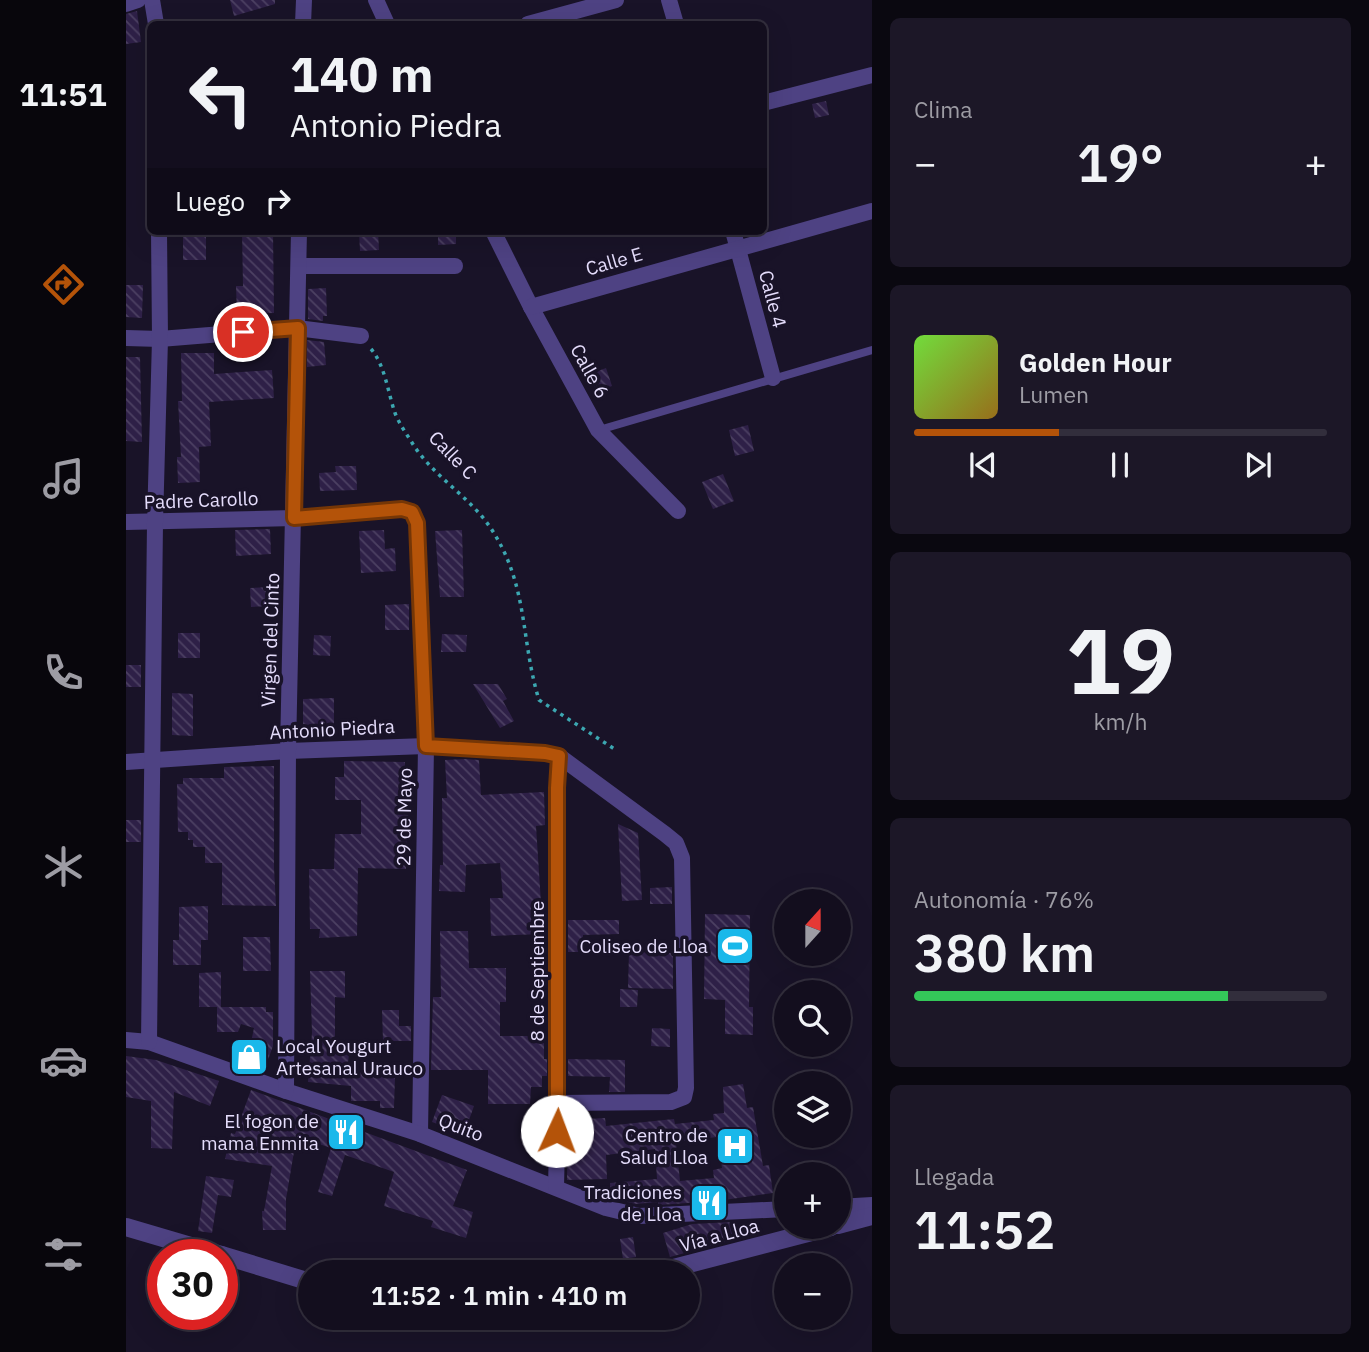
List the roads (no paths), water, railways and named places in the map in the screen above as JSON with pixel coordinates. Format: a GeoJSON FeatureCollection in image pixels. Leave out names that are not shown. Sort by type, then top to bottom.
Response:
{"type":"FeatureCollection","features":[{"type":"Feature","properties":{"kind":"street"},"geometry":{"type":"LineString","coordinates":[[126,4],[138,0]]}},
{"type":"Feature","properties":{"kind":"street"},"geometry":{"type":"LineString","coordinates":[[152,0],[156,21]]}},
{"type":"Feature","properties":{"kind":"street"},"geometry":{"type":"LineString","coordinates":[[303,21],[304,0]]}},
{"type":"Feature","properties":{"kind":"street"},"geometry":{"type":"LineString","coordinates":[[376,0],[386,21]]}},
{"type":"Feature","properties":{"kind":"street"},"geometry":{"type":"LineString","coordinates":[[539,21],[617,0]]}},
{"type":"Feature","properties":{"kind":"street"},"geometry":{"type":"LineString","coordinates":[[669,0],[675,21]]}},
{"type":"Feature","properties":{"kind":"street"},"geometry":{"type":"LineString","coordinates":[[767,102],[872,75]]}},
{"type":"Feature","properties":{"kind":"street","name":"Calle E"},"geometry":{"type":"LineString","coordinates":[[531,307],[872,211]]}},
{"type":"Feature","properties":{"kind":"street"},"geometry":{"type":"LineString","coordinates":[[149,1041],[155,523],[160,339],[159,235]]}},
{"type":"Feature","properties":{"kind":"street","name":"Virgen del Cinto"},"geometry":{"type":"LineString","coordinates":[[286,1091],[288,751],[299,235]]}},
{"type":"Feature","properties":{"kind":"street","name":"Calle 6"},"geometry":{"type":"LineString","coordinates":[[495,235],[598,430],[678,511]]}},
{"type":"Feature","properties":{"kind":"street","name":"Calle 4"},"geometry":{"type":"LineString","coordinates":[[734,235],[773,378]]}},
{"type":"Feature","properties":{"kind":"street"},"geometry":{"type":"LineString","coordinates":[[299,266],[455,266]]}},
{"type":"Feature","properties":{"kind":"street"},"geometry":{"type":"LineString","coordinates":[[126,338],[160,339],[298,328],[361,337]]}},
{"type":"Feature","properties":{"kind":"street","name":"Padre Carollo"},"geometry":{"type":"LineString","coordinates":[[126,522],[294,518],[402,509]]}},
{"type":"Feature","properties":{"kind":"street","name":"29 de Mayo"},"geometry":{"type":"LineString","coordinates":[[402,509],[412,512],[417,523],[426,746],[420,1134]]}},
{"type":"Feature","properties":{"kind":"street","name":"Antonio Piedra"},"geometry":{"type":"LineString","coordinates":[[126,762],[288,751],[426,746],[545,753],[559,756],[676,843],[682,858],[684,1097],[671,1102],[558,1103]]}},
{"type":"Feature","properties":{"kind":"street","name":"8 de Septiembre"},"geometry":{"type":"LineString","coordinates":[[556,1186],[559,756]]}},
{"type":"Feature","properties":{"kind":"street","name":"Quito"},"geometry":{"type":"LineString","coordinates":[[126,1040],[149,1041],[286,1091],[420,1134],[607,1208],[639,1216],[774,1210]]}},
{"type":"Feature","properties":{"kind":"street"},"geometry":{"type":"LineString","coordinates":[[851,1206],[872,1205]]}},
{"type":"Feature","properties":{"kind":"street"},"geometry":{"type":"LineString","coordinates":[[851,1222],[872,1216]]}},
{"type":"Feature","properties":{"kind":"street"},"geometry":{"type":"LineString","coordinates":[[126,1227],[167,1239]]}},
{"type":"Feature","properties":{"kind":"street","name":"Vía a Lloa"},"geometry":{"type":"LineString","coordinates":[[700,1261],[785,1239]]}},
{"type":"Feature","properties":{"kind":"street"},"geometry":{"type":"LineString","coordinates":[[238,1260],[298,1278]]}},
{"type":"Feature","properties":{"kind":"lane"},"geometry":{"type":"LineString","coordinates":[[598,430],[872,350]]}},
{"type":"Feature","properties":{"kind":"place","name":"Coliseo de Lloa"},"geometry":{"type":"Point","coordinates":[735,946]}},
{"type":"Feature","properties":{"kind":"place","name":"Local Yougurt Artesanal Urauco"},"geometry":{"type":"Point","coordinates":[249,1057]}},
{"type":"Feature","properties":{"kind":"place","name":"El fogon de mama Enmita"},"geometry":{"type":"Point","coordinates":[346,1132]}},
{"type":"Feature","properties":{"kind":"place","name":"Centro de Salud Lloa"},"geometry":{"type":"Point","coordinates":[735,1146]}},
{"type":"Feature","properties":{"kind":"place","name":"Tradiciones de Lloa"},"geometry":{"type":"Point","coordinates":[709,1203]}}]}
